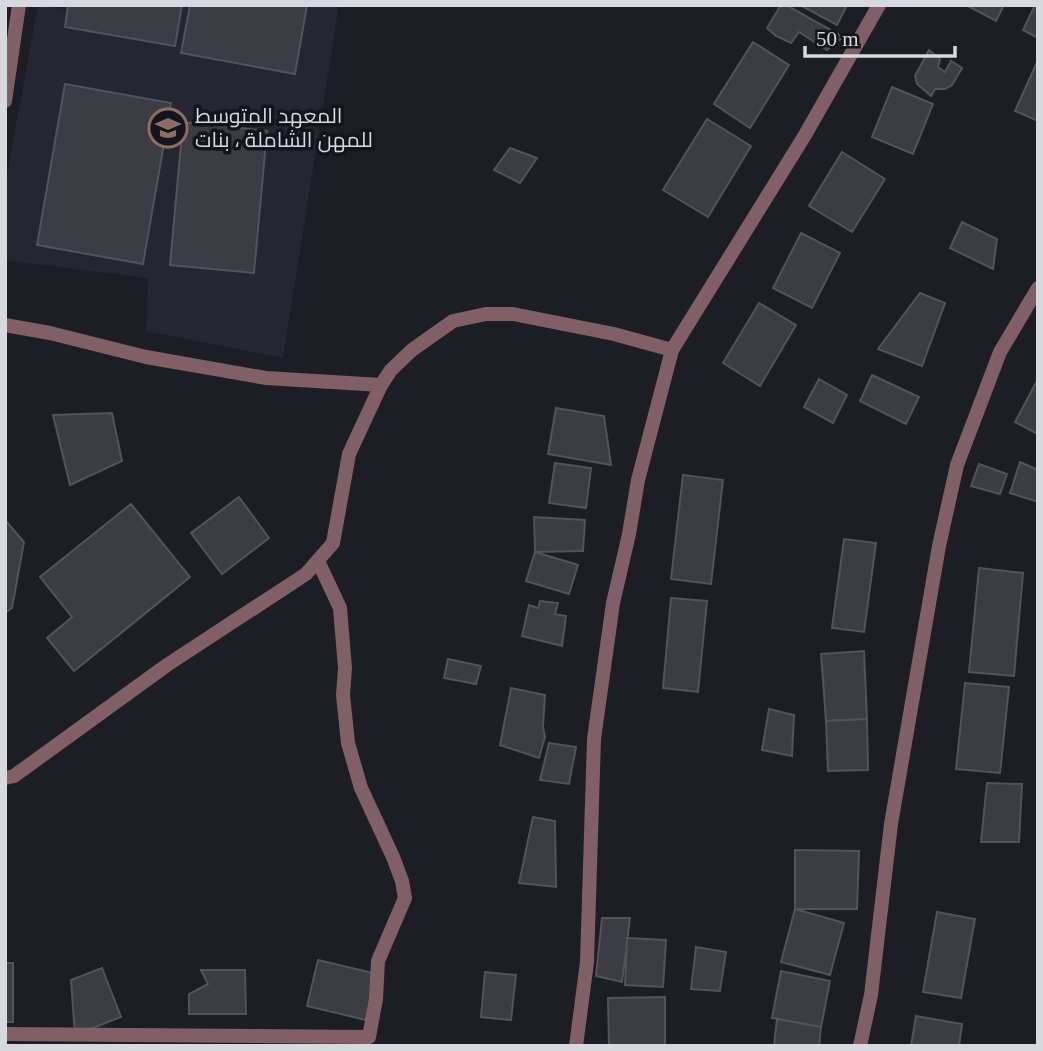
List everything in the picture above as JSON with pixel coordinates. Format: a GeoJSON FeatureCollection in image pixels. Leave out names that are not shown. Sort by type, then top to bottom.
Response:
{"type":"FeatureCollection","features":[{"type":"Feature","properties":{"kind":"street"},"geometry":{"type":"LineString","coordinates":[[5,101],[19,5]]}},
{"type":"Feature","properties":{"kind":"street"},"geometry":{"type":"LineString","coordinates":[[576,1046],[587,962],[594,739],[614,603],[638,480],[673,350],[805,135],[879,5]]}},
{"type":"Feature","properties":{"kind":"street"},"geometry":{"type":"LineString","coordinates":[[860,1046],[871,995],[891,824],[939,546],[957,464],[1000,352],[1038,288]]}},
{"type":"Feature","properties":{"kind":"street"},"geometry":{"type":"LineString","coordinates":[[5,778],[15,776],[167,665],[306,573],[318,561],[333,543],[349,454],[381,384],[412,350],[453,321],[486,314],[513,314],[614,334],[673,350]]}},
{"type":"Feature","properties":{"kind":"street"},"geometry":{"type":"LineString","coordinates":[[5,325],[50,332],[146,357],[266,378],[381,384]]}},
{"type":"Feature","properties":{"kind":"street"},"geometry":{"type":"LineString","coordinates":[[5,1034],[369,1037],[376,999],[378,961],[405,898],[393,857],[361,788],[348,743],[343,695],[345,668],[340,608],[318,561]]}},
{"type":"Feature","properties":{"kind":"shaded area","name":"المعهد المتوسط للمهن الشاملة ، بنات"},"geometry":{"type":"Polygon","coordinates":[[[38,5],[71,10],[73,5],[339,5],[283,358],[146,331],[148,278],[5,260],[5,185],[38,5]]]}},
{"type":"Feature","properties":{"kind":"building"},"geometry":{"type":"Polygon","coordinates":[[[68,5],[182,5],[175,46],[65,27],[68,5]]]}},
{"type":"Feature","properties":{"kind":"building"},"geometry":{"type":"Polygon","coordinates":[[[190,5],[307,5],[295,74],[181,53],[190,5]]]}},
{"type":"Feature","properties":{"kind":"building"},"geometry":{"type":"Polygon","coordinates":[[[781,5],[786,5],[843,37],[827,50],[799,32],[791,43],[776,36],[767,28],[781,5]]]}},
{"type":"Feature","properties":{"kind":"building"},"geometry":{"type":"Polygon","coordinates":[[[800,5],[847,5],[837,25],[800,5]]]}},
{"type":"Feature","properties":{"kind":"building"},"geometry":{"type":"Polygon","coordinates":[[[966,5],[1004,5],[996,21],[966,5]]]}},
{"type":"Feature","properties":{"kind":"building"},"geometry":{"type":"Polygon","coordinates":[[[1035,5],[1038,5],[1038,38],[1023,30],[1035,5]]]}},
{"type":"Feature","properties":{"kind":"building"},"geometry":{"type":"Polygon","coordinates":[[[753,42],[789,65],[750,128],[714,104],[753,42]]]}},
{"type":"Feature","properties":{"kind":"building"},"geometry":{"type":"Polygon","coordinates":[[[929,50],[940,59],[938,67],[945,72],[951,61],[962,68],[952,85],[945,89],[935,89],[931,96],[917,84],[915,76],[929,50]]]}},
{"type":"Feature","properties":{"kind":"building"},"geometry":{"type":"Polygon","coordinates":[[[1038,60],[1038,121],[1015,111],[1038,60]]]}},
{"type":"Feature","properties":{"kind":"building"},"geometry":{"type":"Polygon","coordinates":[[[65,84],[171,103],[143,264],[37,245],[65,84]]]}},
{"type":"Feature","properties":{"kind":"building"},"geometry":{"type":"Polygon","coordinates":[[[892,87],[933,104],[913,154],[872,137],[892,87]]]}},
{"type":"Feature","properties":{"kind":"building"},"geometry":{"type":"Polygon","coordinates":[[[707,119],[751,146],[708,217],[663,190],[707,119]]]}},
{"type":"Feature","properties":{"kind":"building"},"geometry":{"type":"Polygon","coordinates":[[[183,122],[267,131],[254,273],[170,265],[183,122]]]}},
{"type":"Feature","properties":{"kind":"building"},"geometry":{"type":"Polygon","coordinates":[[[510,148],[537,158],[520,183],[494,170],[510,148]]]}},
{"type":"Feature","properties":{"kind":"building"},"geometry":{"type":"Polygon","coordinates":[[[842,152],[885,179],[852,232],[809,206],[842,152]]]}},
{"type":"Feature","properties":{"kind":"building"},"geometry":{"type":"Polygon","coordinates":[[[962,222],[997,239],[993,269],[950,248],[962,222]]]}},
{"type":"Feature","properties":{"kind":"building"},"geometry":{"type":"Polygon","coordinates":[[[801,233],[840,253],[812,308],[773,288],[801,233]]]}},
{"type":"Feature","properties":{"kind":"building"},"geometry":{"type":"Polygon","coordinates":[[[920,293],[945,303],[922,366],[878,349],[920,293]]]}},
{"type":"Feature","properties":{"kind":"building"},"geometry":{"type":"Polygon","coordinates":[[[759,303],[796,325],[760,386],[723,363],[759,303]]]}},
{"type":"Feature","properties":{"kind":"building"},"geometry":{"type":"Polygon","coordinates":[[[872,375],[919,397],[906,424],[860,401],[872,375]]]}},
{"type":"Feature","properties":{"kind":"building"},"geometry":{"type":"Polygon","coordinates":[[[819,379],[847,395],[833,423],[804,407],[819,379]]]}},
{"type":"Feature","properties":{"kind":"building"},"geometry":{"type":"Polygon","coordinates":[[[1038,379],[1038,434],[1015,422],[1038,379]]]}},
{"type":"Feature","properties":{"kind":"building"},"geometry":{"type":"Polygon","coordinates":[[[556,408],[604,416],[611,465],[548,454],[556,408]]]}},
{"type":"Feature","properties":{"kind":"building"},"geometry":{"type":"Polygon","coordinates":[[[112,413],[122,461],[70,485],[53,415],[112,413]]]}},
{"type":"Feature","properties":{"kind":"building"},"geometry":{"type":"Polygon","coordinates":[[[1020,462],[1038,470],[1038,502],[1010,493],[1020,462]]]}},
{"type":"Feature","properties":{"kind":"building"},"geometry":{"type":"Polygon","coordinates":[[[555,463],[591,468],[586,508],[549,503],[555,463]]]}},
{"type":"Feature","properties":{"kind":"building"},"geometry":{"type":"Polygon","coordinates":[[[979,464],[1007,474],[1000,494],[971,486],[979,464]]]}},
{"type":"Feature","properties":{"kind":"building"},"geometry":{"type":"Polygon","coordinates":[[[683,475],[723,480],[711,584],[671,579],[683,475]]]}},
{"type":"Feature","properties":{"kind":"building"},"geometry":{"type":"Polygon","coordinates":[[[239,497],[269,538],[222,574],[191,533],[239,497]]]}},
{"type":"Feature","properties":{"kind":"building"},"geometry":{"type":"Polygon","coordinates":[[[131,504],[190,577],[74,671],[47,638],[72,617],[40,577],[131,504]]]}},
{"type":"Feature","properties":{"kind":"building"},"geometry":{"type":"Polygon","coordinates":[[[534,517],[585,520],[583,551],[535,552],[534,517]]]}},
{"type":"Feature","properties":{"kind":"building"},"geometry":{"type":"Polygon","coordinates":[[[5,520],[24,542],[12,608],[5,613],[5,520]]]}},
{"type":"Feature","properties":{"kind":"building"},"geometry":{"type":"Polygon","coordinates":[[[844,539],[876,543],[864,632],[832,628],[844,539]]]}},
{"type":"Feature","properties":{"kind":"building"},"geometry":{"type":"Polygon","coordinates":[[[535,552],[578,565],[569,594],[526,581],[535,552]]]}},
{"type":"Feature","properties":{"kind":"building"},"geometry":{"type":"Polygon","coordinates":[[[979,568],[1023,573],[1014,676],[969,672],[979,568]]]}},
{"type":"Feature","properties":{"kind":"building"},"geometry":{"type":"Polygon","coordinates":[[[671,598],[707,601],[698,692],[663,688],[671,598]]]}},
{"type":"Feature","properties":{"kind":"building"},"geometry":{"type":"Polygon","coordinates":[[[540,601],[558,603],[555,614],[566,616],[562,646],[522,636],[529,605],[538,608],[540,601]]]}},
{"type":"Feature","properties":{"kind":"building"},"geometry":{"type":"Polygon","coordinates":[[[864,651],[867,719],[826,721],[821,654],[864,651]]]}},
{"type":"Feature","properties":{"kind":"building"},"geometry":{"type":"Polygon","coordinates":[[[448,659],[481,666],[476,684],[444,678],[448,659]]]}},
{"type":"Feature","properties":{"kind":"building"},"geometry":{"type":"Polygon","coordinates":[[[965,683],[1009,687],[1000,773],[956,769],[965,683]]]}},
{"type":"Feature","properties":{"kind":"building"},"geometry":{"type":"Polygon","coordinates":[[[511,688],[545,695],[545,737],[539,758],[500,745],[511,688]]]}},
{"type":"Feature","properties":{"kind":"building"},"geometry":{"type":"Polygon","coordinates":[[[769,709],[794,715],[792,756],[762,750],[769,709]]]}},
{"type":"Feature","properties":{"kind":"building"},"geometry":{"type":"Polygon","coordinates":[[[867,719],[868,770],[828,771],[826,721],[867,719]]]}},
{"type":"Feature","properties":{"kind":"building"},"geometry":{"type":"Polygon","coordinates":[[[549,743],[576,747],[569,784],[540,780],[549,743]]]}},
{"type":"Feature","properties":{"kind":"building"},"geometry":{"type":"Polygon","coordinates":[[[987,783],[1022,784],[1019,842],[981,842],[987,783]]]}},
{"type":"Feature","properties":{"kind":"building"},"geometry":{"type":"Polygon","coordinates":[[[533,817],[555,821],[556,887],[519,883],[533,817]]]}},
{"type":"Feature","properties":{"kind":"building"},"geometry":{"type":"Polygon","coordinates":[[[795,850],[859,851],[857,909],[795,909],[795,850]]]}},
{"type":"Feature","properties":{"kind":"building"},"geometry":{"type":"Polygon","coordinates":[[[795,909],[844,923],[830,975],[781,962],[795,909]]]}},
{"type":"Feature","properties":{"kind":"building"},"geometry":{"type":"Polygon","coordinates":[[[937,912],[975,919],[961,998],[923,992],[937,912]]]}},
{"type":"Feature","properties":{"kind":"building"},"geometry":{"type":"Polygon","coordinates":[[[602,918],[630,918],[622,982],[596,976],[602,918]]]}},
{"type":"Feature","properties":{"kind":"building"},"geometry":{"type":"Polygon","coordinates":[[[627,938],[666,940],[663,987],[625,985],[627,938]]]}},
{"type":"Feature","properties":{"kind":"building"},"geometry":{"type":"Polygon","coordinates":[[[696,947],[726,952],[720,991],[691,989],[696,947]]]}},
{"type":"Feature","properties":{"kind":"building"},"geometry":{"type":"Polygon","coordinates":[[[318,960],[377,974],[366,1020],[307,1006],[318,960]]]}},
{"type":"Feature","properties":{"kind":"building"},"geometry":{"type":"Polygon","coordinates":[[[5,963],[13,963],[13,1022],[5,1022],[5,963]]]}},
{"type":"Feature","properties":{"kind":"building"},"geometry":{"type":"Polygon","coordinates":[[[102,968],[121,1017],[75,1035],[71,980],[102,968]]]}},
{"type":"Feature","properties":{"kind":"building"},"geometry":{"type":"Polygon","coordinates":[[[201,970],[245,970],[246,1014],[189,1014],[189,994],[208,984],[201,970]]]}},
{"type":"Feature","properties":{"kind":"building"},"geometry":{"type":"Polygon","coordinates":[[[781,971],[830,981],[821,1027],[772,1018],[781,971]]]}},
{"type":"Feature","properties":{"kind":"building"},"geometry":{"type":"Polygon","coordinates":[[[485,972],[516,975],[511,1020],[481,1017],[485,972]]]}},
{"type":"Feature","properties":{"kind":"building"},"geometry":{"type":"Polygon","coordinates":[[[665,997],[665,1046],[609,1046],[608,998],[665,997]]]}},
{"type":"Feature","properties":{"kind":"building"},"geometry":{"type":"Polygon","coordinates":[[[916,1016],[962,1024],[959,1046],[911,1046],[916,1016]]]}},
{"type":"Feature","properties":{"kind":"building"},"geometry":{"type":"Polygon","coordinates":[[[777,1019],[821,1027],[819,1046],[774,1046],[777,1019]]]}},
{"type":"Feature","properties":{"kind":"place","name":"المعهد المتوسط للمهن الشاملة ، بنات"},"geometry":{"type":"Point","coordinates":[168,128]}}]}
